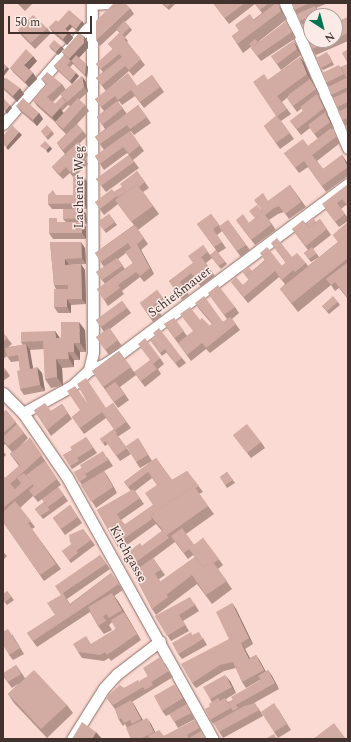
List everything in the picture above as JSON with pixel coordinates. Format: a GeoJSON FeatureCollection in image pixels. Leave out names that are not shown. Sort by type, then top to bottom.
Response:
{"type":"FeatureCollection","features":[{"type":"Feature","properties":{"kind":"street"},"geometry":{"type":"LineString","coordinates":[[92,3],[109,3]]}},
{"type":"Feature","properties":{"kind":"street","name":"Lachener Weg"},"geometry":{"type":"LineString","coordinates":[[89,370],[93,352],[92,3]]}},
{"type":"Feature","properties":{"kind":"street"},"geometry":{"type":"LineString","coordinates":[[285,3],[348,148]]}},
{"type":"Feature","properties":{"kind":"street"},"geometry":{"type":"LineString","coordinates":[[3,124],[82,33],[92,25]]}},
{"type":"Feature","properties":{"kind":"street","name":"Schießmauer"},"geometry":{"type":"LineString","coordinates":[[23,412],[72,386],[89,370],[103,365],[117,356],[348,184]]}},
{"type":"Feature","properties":{"kind":"street","name":"Kirchgasse"},"geometry":{"type":"LineString","coordinates":[[3,393],[23,412],[63,470],[160,641],[213,739]]}},
{"type":"Feature","properties":{"kind":"street"},"geometry":{"type":"LineString","coordinates":[[72,739],[104,688],[117,674],[160,641]]}},
{"type":"Feature","properties":{"kind":"building"},"geometry":{"type":"Polygon","coordinates":[[[114,3],[125,3],[130,8],[96,40],[96,21],[114,3]]]}},
{"type":"Feature","properties":{"kind":"building"},"geometry":{"type":"Polygon","coordinates":[[[162,3],[171,3],[167,7],[162,3]]]}},
{"type":"Feature","properties":{"kind":"building"},"geometry":{"type":"Polygon","coordinates":[[[213,3],[245,3],[225,18],[213,3]]]}},
{"type":"Feature","properties":{"kind":"building"},"geometry":{"type":"Polygon","coordinates":[[[254,3],[269,3],[260,10],[254,3]]]}},
{"type":"Feature","properties":{"kind":"building"},"geometry":{"type":"Polygon","coordinates":[[[276,3],[281,11],[237,44],[232,36],[239,31],[235,25],[250,14],[254,20],[276,3]]]}},
{"type":"Feature","properties":{"kind":"building"},"geometry":{"type":"Polygon","coordinates":[[[292,3],[310,3],[294,10],[292,3]]]}},
{"type":"Feature","properties":{"kind":"building"},"geometry":{"type":"Polygon","coordinates":[[[69,10],[82,21],[76,29],[70,24],[65,29],[58,22],[69,10]]]}},
{"type":"Feature","properties":{"kind":"building"},"geometry":{"type":"Polygon","coordinates":[[[303,11],[303,20],[300,21],[297,14],[303,11]]]}},
{"type":"Feature","properties":{"kind":"building"},"geometry":{"type":"Polygon","coordinates":[[[33,15],[47,28],[31,43],[18,30],[33,15]]]}},
{"type":"Feature","properties":{"kind":"building"},"geometry":{"type":"Polygon","coordinates":[[[348,17],[348,33],[343,35],[343,19],[348,17]]]}},
{"type":"Feature","properties":{"kind":"building"},"geometry":{"type":"Polygon","coordinates":[[[56,20],[69,32],[63,39],[49,27],[56,20]]]}},
{"type":"Feature","properties":{"kind":"building"},"geometry":{"type":"Polygon","coordinates":[[[124,21],[130,27],[122,35],[126,38],[113,49],[108,44],[120,32],[117,29],[124,21]]]}},
{"type":"Feature","properties":{"kind":"building"},"geometry":{"type":"Polygon","coordinates":[[[286,21],[292,32],[257,56],[251,48],[286,21]]]}},
{"type":"Feature","properties":{"kind":"building"},"geometry":{"type":"Polygon","coordinates":[[[79,33],[84,36],[84,43],[69,59],[62,52],[79,33]]]}},
{"type":"Feature","properties":{"kind":"building"},"geometry":{"type":"Polygon","coordinates":[[[124,39],[141,59],[129,70],[125,66],[102,85],[96,78],[122,57],[119,54],[101,69],[96,64],[124,39]]]}},
{"type":"Feature","properties":{"kind":"building"},"geometry":{"type":"Polygon","coordinates":[[[255,39],[258,42],[252,47],[249,44],[255,39]]]}},
{"type":"Feature","properties":{"kind":"building"},"geometry":{"type":"Polygon","coordinates":[[[54,40],[61,46],[56,52],[49,46],[54,40]]]}},
{"type":"Feature","properties":{"kind":"building"},"geometry":{"type":"Polygon","coordinates":[[[293,41],[297,49],[277,64],[271,56],[293,41]]]}},
{"type":"Feature","properties":{"kind":"building"},"geometry":{"type":"Polygon","coordinates":[[[26,49],[33,56],[24,65],[33,73],[25,82],[10,68],[26,49]]]}},
{"type":"Feature","properties":{"kind":"building"},"geometry":{"type":"Polygon","coordinates":[[[348,49],[348,64],[342,53],[348,49]]]}},
{"type":"Feature","properties":{"kind":"building"},"geometry":{"type":"Polygon","coordinates":[[[327,52],[332,62],[321,68],[316,58],[327,52]]]}},
{"type":"Feature","properties":{"kind":"building"},"geometry":{"type":"Polygon","coordinates":[[[64,55],[71,61],[67,65],[76,73],[70,81],[54,66],[64,55]]]}},
{"type":"Feature","properties":{"kind":"building"},"geometry":{"type":"Polygon","coordinates":[[[76,55],[86,64],[85,75],[71,61],[76,55]]]}},
{"type":"Feature","properties":{"kind":"building"},"geometry":{"type":"Polygon","coordinates":[[[300,57],[307,74],[277,96],[287,109],[277,116],[290,133],[276,143],[264,126],[276,116],[253,82],[264,74],[268,80],[300,57]]]}},
{"type":"Feature","properties":{"kind":"building"},"geometry":{"type":"Polygon","coordinates":[[[3,63],[7,67],[3,72],[3,63]]]}},
{"type":"Feature","properties":{"kind":"building"},"geometry":{"type":"Polygon","coordinates":[[[348,64],[348,76],[346,77],[341,67],[348,64]]]}},
{"type":"Feature","properties":{"kind":"building"},"geometry":{"type":"Polygon","coordinates":[[[339,65],[344,74],[326,83],[322,73],[339,65]]]}},
{"type":"Feature","properties":{"kind":"building"},"geometry":{"type":"Polygon","coordinates":[[[47,72],[62,84],[47,97],[60,108],[52,117],[33,100],[47,84],[41,79],[47,72]]]}},
{"type":"Feature","properties":{"kind":"building"},"geometry":{"type":"Polygon","coordinates":[[[128,73],[137,86],[152,75],[160,87],[140,102],[131,90],[118,100],[115,96],[101,107],[95,99],[128,73]]]}},
{"type":"Feature","properties":{"kind":"building"},"geometry":{"type":"Polygon","coordinates":[[[82,76],[84,87],[67,102],[60,94],[82,76]]]}},
{"type":"Feature","properties":{"kind":"building"},"geometry":{"type":"Polygon","coordinates":[[[348,77],[348,87],[331,95],[328,87],[348,77]]]}},
{"type":"Feature","properties":{"kind":"building"},"geometry":{"type":"Polygon","coordinates":[[[6,78],[20,88],[13,96],[3,87],[3,81],[6,78]]]}},
{"type":"Feature","properties":{"kind":"building"},"geometry":{"type":"Polygon","coordinates":[[[310,79],[316,89],[293,106],[287,98],[290,97],[288,95],[310,79]]]}},
{"type":"Feature","properties":{"kind":"building"},"geometry":{"type":"Polygon","coordinates":[[[348,91],[348,102],[337,107],[333,98],[348,91]]]}},
{"type":"Feature","properties":{"kind":"building"},"geometry":{"type":"Polygon","coordinates":[[[317,94],[324,108],[297,129],[290,121],[303,111],[300,107],[317,94]]]}},
{"type":"Feature","properties":{"kind":"building"},"geometry":{"type":"Polygon","coordinates":[[[62,97],[66,102],[60,108],[55,104],[62,97]]]}},
{"type":"Feature","properties":{"kind":"building"},"geometry":{"type":"Polygon","coordinates":[[[3,98],[10,105],[5,111],[3,110],[3,98]]]}},
{"type":"Feature","properties":{"kind":"building"},"geometry":{"type":"Polygon","coordinates":[[[23,98],[39,113],[33,120],[16,106],[23,98]]]}},
{"type":"Feature","properties":{"kind":"building"},"geometry":{"type":"Polygon","coordinates":[[[78,98],[85,105],[63,129],[55,122],[78,98]]]}},
{"type":"Feature","properties":{"kind":"building"},"geometry":{"type":"Polygon","coordinates":[[[117,101],[123,108],[102,125],[97,117],[117,101]]]}},
{"type":"Feature","properties":{"kind":"building"},"geometry":{"type":"Polygon","coordinates":[[[138,105],[147,117],[130,129],[127,125],[100,144],[95,137],[138,105]]]}},
{"type":"Feature","properties":{"kind":"building"},"geometry":{"type":"Polygon","coordinates":[[[348,107],[348,118],[342,120],[338,112],[348,107]]]}},
{"type":"Feature","properties":{"kind":"building"},"geometry":{"type":"Polygon","coordinates":[[[325,112],[330,122],[314,134],[308,125],[325,112]]]}},
{"type":"Feature","properties":{"kind":"building"},"geometry":{"type":"Polygon","coordinates":[[[77,124],[83,131],[63,150],[57,143],[77,124]]]}},
{"type":"Feature","properties":{"kind":"building"},"geometry":{"type":"Polygon","coordinates":[[[12,125],[19,132],[6,147],[3,144],[3,134],[4,135],[12,125]]]}},
{"type":"Feature","properties":{"kind":"building"},"geometry":{"type":"Polygon","coordinates":[[[47,125],[52,131],[46,137],[41,131],[47,125]]]}},
{"type":"Feature","properties":{"kind":"building"},"geometry":{"type":"Polygon","coordinates":[[[348,126],[348,134],[345,128],[348,126]]]}},
{"type":"Feature","properties":{"kind":"building"},"geometry":{"type":"Polygon","coordinates":[[[331,128],[336,137],[312,155],[323,169],[342,155],[348,167],[322,186],[304,161],[295,168],[284,153],[303,139],[308,146],[331,128]]]}},
{"type":"Feature","properties":{"kind":"building"},"geometry":{"type":"Polygon","coordinates":[[[130,131],[140,145],[129,154],[123,147],[100,164],[95,156],[130,131]]]}},
{"type":"Feature","properties":{"kind":"building"},"geometry":{"type":"Polygon","coordinates":[[[45,141],[50,146],[46,150],[40,146],[45,141]]]}},
{"type":"Feature","properties":{"kind":"building"},"geometry":{"type":"Polygon","coordinates":[[[78,142],[84,149],[80,154],[84,158],[70,172],[66,167],[59,174],[52,167],[78,142]]]}},
{"type":"Feature","properties":{"kind":"building"},"geometry":{"type":"Polygon","coordinates":[[[129,155],[134,162],[101,186],[96,179],[129,155]]]}},
{"type":"Feature","properties":{"kind":"building"},"geometry":{"type":"Polygon","coordinates":[[[137,171],[145,182],[139,187],[137,184],[126,192],[120,184],[137,171]]]}},
{"type":"Feature","properties":{"kind":"building"},"geometry":{"type":"Polygon","coordinates":[[[73,176],[83,176],[83,203],[48,204],[48,195],[53,190],[56,195],[73,195],[73,176]]]}},
{"type":"Feature","properties":{"kind":"building"},"geometry":{"type":"Polygon","coordinates":[[[137,184],[153,206],[131,222],[115,200],[137,184]]]}},
{"type":"Feature","properties":{"kind":"building"},"geometry":{"type":"Polygon","coordinates":[[[348,184],[348,206],[342,199],[337,203],[345,214],[335,222],[322,204],[348,184]]]}},
{"type":"Feature","properties":{"kind":"building"},"geometry":{"type":"Polygon","coordinates":[[[290,185],[301,202],[285,214],[279,206],[274,208],[265,215],[272,224],[251,240],[236,220],[243,214],[249,223],[263,212],[254,200],[263,193],[268,201],[290,185]]]}},
{"type":"Feature","properties":{"kind":"building"},"geometry":{"type":"Polygon","coordinates":[[[122,187],[126,192],[118,197],[114,192],[122,187]]]}},
{"type":"Feature","properties":{"kind":"building"},"geometry":{"type":"Polygon","coordinates":[[[112,189],[117,196],[100,209],[95,202],[112,189]]]}},
{"type":"Feature","properties":{"kind":"building"},"geometry":{"type":"Polygon","coordinates":[[[257,205],[263,212],[255,218],[249,211],[257,205]]]}},
{"type":"Feature","properties":{"kind":"building"},"geometry":{"type":"Polygon","coordinates":[[[63,209],[82,209],[83,218],[63,219],[63,209]]]}},
{"type":"Feature","properties":{"kind":"building"},"geometry":{"type":"Polygon","coordinates":[[[109,214],[115,222],[104,230],[98,222],[109,214]]]}},
{"type":"Feature","properties":{"kind":"building"},"geometry":{"type":"Polygon","coordinates":[[[211,214],[219,225],[213,229],[222,242],[214,247],[197,224],[211,214]]]}},
{"type":"Feature","properties":{"kind":"building"},"geometry":{"type":"Polygon","coordinates":[[[313,217],[316,222],[309,228],[306,223],[313,217]]]}},
{"type":"Feature","properties":{"kind":"building"},"geometry":{"type":"Polygon","coordinates":[[[49,218],[57,218],[57,222],[82,222],[82,233],[49,233],[49,218]]]}},
{"type":"Feature","properties":{"kind":"building"},"geometry":{"type":"Polygon","coordinates":[[[320,219],[327,229],[306,246],[292,229],[303,220],[309,228],[320,219]]]}},
{"type":"Feature","properties":{"kind":"building"},"geometry":{"type":"Polygon","coordinates":[[[228,220],[246,245],[237,251],[219,227],[228,220]]]}},
{"type":"Feature","properties":{"kind":"building"},"geometry":{"type":"Polygon","coordinates":[[[348,222],[348,234],[338,242],[333,235],[348,222]]]}},
{"type":"Feature","properties":{"kind":"building"},"geometry":{"type":"Polygon","coordinates":[[[135,225],[144,238],[137,244],[150,268],[140,276],[136,272],[118,285],[120,288],[104,300],[97,289],[133,263],[125,252],[131,248],[128,243],[101,262],[95,253],[135,225]]]}},
{"type":"Feature","properties":{"kind":"building"},"geometry":{"type":"Polygon","coordinates":[[[348,234],[348,258],[292,303],[280,289],[348,234]]]}},
{"type":"Feature","properties":{"kind":"building"},"geometry":{"type":"Polygon","coordinates":[[[277,238],[292,257],[297,253],[306,263],[295,272],[293,270],[282,280],[275,271],[244,297],[231,282],[236,277],[243,285],[249,279],[246,276],[266,260],[260,253],[267,247],[282,266],[286,262],[271,243],[277,238]]]}},
{"type":"Feature","properties":{"kind":"building"},"geometry":{"type":"Polygon","coordinates":[[[50,242],[81,242],[82,258],[65,259],[65,265],[81,264],[82,299],[67,299],[67,307],[54,307],[54,289],[68,289],[68,285],[54,285],[50,242]]]}},
{"type":"Feature","properties":{"kind":"building"},"geometry":{"type":"Polygon","coordinates":[[[203,245],[208,252],[201,257],[211,270],[197,281],[191,273],[180,282],[185,289],[178,294],[169,281],[193,263],[188,256],[203,245]]]}},
{"type":"Feature","properties":{"kind":"building"},"geometry":{"type":"Polygon","coordinates":[[[312,247],[316,254],[309,259],[304,253],[312,247]]]}},
{"type":"Feature","properties":{"kind":"building"},"geometry":{"type":"Polygon","coordinates":[[[216,250],[225,262],[218,266],[210,255],[216,250]]]}},
{"type":"Feature","properties":{"kind":"building"},"geometry":{"type":"Polygon","coordinates":[[[117,258],[122,266],[102,280],[96,272],[117,258]]]}},
{"type":"Feature","properties":{"kind":"building"},"geometry":{"type":"Polygon","coordinates":[[[348,262],[348,298],[335,282],[331,285],[326,279],[348,262]]]}},
{"type":"Feature","properties":{"kind":"building"},"geometry":{"type":"Polygon","coordinates":[[[248,266],[252,271],[246,276],[248,279],[242,271],[248,266]]]}},
{"type":"Feature","properties":{"kind":"building"},"geometry":{"type":"Polygon","coordinates":[[[218,285],[235,307],[224,315],[208,293],[218,285]]]}},
{"type":"Feature","properties":{"kind":"building"},"geometry":{"type":"Polygon","coordinates":[[[157,290],[163,298],[154,305],[158,310],[149,316],[140,303],[157,290]]]}},
{"type":"Feature","properties":{"kind":"building"},"geometry":{"type":"Polygon","coordinates":[[[204,296],[223,322],[230,317],[236,324],[206,348],[202,343],[187,355],[178,343],[193,331],[180,314],[190,307],[200,320],[202,318],[210,326],[213,324],[195,303],[204,296]]]}},
{"type":"Feature","properties":{"kind":"building"},"geometry":{"type":"Polygon","coordinates":[[[333,296],[338,302],[327,311],[322,306],[333,296]]]}},
{"type":"Feature","properties":{"kind":"building"},"geometry":{"type":"Polygon","coordinates":[[[122,301],[127,308],[101,327],[96,320],[122,301]]]}},
{"type":"Feature","properties":{"kind":"building"},"geometry":{"type":"Polygon","coordinates":[[[174,318],[184,331],[175,338],[164,324],[174,318]]]}},
{"type":"Feature","properties":{"kind":"building"},"geometry":{"type":"Polygon","coordinates":[[[61,322],[79,322],[80,343],[74,343],[74,352],[68,352],[69,359],[56,359],[57,377],[45,379],[43,341],[21,342],[21,332],[55,331],[56,338],[61,338],[61,322]]]}},
{"type":"Feature","properties":{"kind":"building"},"geometry":{"type":"Polygon","coordinates":[[[109,328],[118,340],[105,350],[96,337],[109,328]]]}},
{"type":"Feature","properties":{"kind":"building"},"geometry":{"type":"Polygon","coordinates":[[[159,328],[182,358],[175,363],[153,333],[159,328]]]}},
{"type":"Feature","properties":{"kind":"building"},"geometry":{"type":"Polygon","coordinates":[[[3,333],[8,338],[3,342],[3,333]]]}},
{"type":"Feature","properties":{"kind":"building"},"geometry":{"type":"Polygon","coordinates":[[[155,336],[165,349],[160,353],[150,340],[155,336]]]}},
{"type":"Feature","properties":{"kind":"building"},"geometry":{"type":"Polygon","coordinates":[[[145,338],[160,358],[153,364],[157,369],[141,381],[134,372],[150,360],[138,344],[145,338]]]}},
{"type":"Feature","properties":{"kind":"building"},"geometry":{"type":"Polygon","coordinates":[[[26,344],[30,369],[37,367],[40,385],[20,389],[17,371],[20,370],[18,355],[7,357],[5,348],[26,344]]]}},
{"type":"Feature","properties":{"kind":"building"},"geometry":{"type":"Polygon","coordinates":[[[119,351],[131,367],[103,387],[92,371],[119,351]]]}},
{"type":"Feature","properties":{"kind":"building"},"geometry":{"type":"Polygon","coordinates":[[[86,378],[106,408],[113,403],[126,422],[115,430],[102,412],[80,428],[72,417],[80,410],[67,391],[75,386],[88,404],[77,384],[86,378]]]}},
{"type":"Feature","properties":{"kind":"building"},"geometry":{"type":"Polygon","coordinates":[[[115,382],[125,394],[114,402],[105,389],[115,382]]]}},
{"type":"Feature","properties":{"kind":"building"},"geometry":{"type":"Polygon","coordinates":[[[45,403],[51,411],[62,404],[68,413],[47,430],[34,410],[45,403]]]}},
{"type":"Feature","properties":{"kind":"building"},"geometry":{"type":"Polygon","coordinates":[[[6,410],[16,422],[3,433],[3,413],[6,410]]]}},
{"type":"Feature","properties":{"kind":"building"},"geometry":{"type":"Polygon","coordinates":[[[17,424],[24,433],[8,446],[3,440],[3,437],[17,424]]]}},
{"type":"Feature","properties":{"kind":"building"},"geometry":{"type":"Polygon","coordinates":[[[247,424],[261,442],[247,453],[233,435],[247,424]]]}},
{"type":"Feature","properties":{"kind":"building"},"geometry":{"type":"Polygon","coordinates":[[[114,429],[117,433],[116,434],[114,431],[104,439],[106,441],[103,443],[100,439],[114,429]]]}},
{"type":"Feature","properties":{"kind":"building"},"geometry":{"type":"Polygon","coordinates":[[[114,431],[127,448],[116,456],[104,439],[114,431]]]}},
{"type":"Feature","properties":{"kind":"building"},"geometry":{"type":"Polygon","coordinates":[[[86,437],[93,448],[77,458],[70,447],[86,437]]]}},
{"type":"Feature","properties":{"kind":"building"},"geometry":{"type":"Polygon","coordinates":[[[30,438],[42,455],[10,484],[5,478],[20,465],[10,454],[30,438]]]}},
{"type":"Feature","properties":{"kind":"building"},"geometry":{"type":"Polygon","coordinates":[[[138,438],[148,455],[136,462],[126,446],[138,438]]]}},
{"type":"Feature","properties":{"kind":"building"},"geometry":{"type":"Polygon","coordinates":[[[72,450],[79,461],[70,466],[63,455],[72,450]]]}},
{"type":"Feature","properties":{"kind":"building"},"geometry":{"type":"Polygon","coordinates":[[[103,451],[108,460],[85,474],[80,465],[103,451]]]}},
{"type":"Feature","properties":{"kind":"building"},"geometry":{"type":"Polygon","coordinates":[[[156,458],[172,480],[187,471],[199,486],[195,489],[194,486],[150,515],[152,519],[116,544],[97,510],[133,489],[140,498],[117,514],[124,525],[153,505],[145,493],[157,485],[148,472],[128,487],[124,482],[156,458]]]}},
{"type":"Feature","properties":{"kind":"building"},"geometry":{"type":"Polygon","coordinates":[[[45,461],[57,479],[34,497],[29,490],[34,486],[26,475],[45,461]]]}},
{"type":"Feature","properties":{"kind":"building"},"geometry":{"type":"Polygon","coordinates":[[[82,468],[87,477],[79,482],[74,472],[82,468]]]}},
{"type":"Feature","properties":{"kind":"building"},"geometry":{"type":"Polygon","coordinates":[[[104,471],[113,487],[91,502],[81,485],[104,471]]]}},
{"type":"Feature","properties":{"kind":"building"},"geometry":{"type":"Polygon","coordinates":[[[227,472],[233,480],[225,485],[220,477],[227,472]]]}},
{"type":"Feature","properties":{"kind":"building"},"geometry":{"type":"Polygon","coordinates":[[[24,473],[33,484],[3,508],[3,476],[15,489],[21,483],[17,478],[24,473]]]}},
{"type":"Feature","properties":{"kind":"building"},"geometry":{"type":"Polygon","coordinates":[[[194,486],[208,506],[167,535],[150,515],[194,486]]]}},
{"type":"Feature","properties":{"kind":"building"},"geometry":{"type":"Polygon","coordinates":[[[58,487],[64,495],[48,507],[42,499],[58,487]]]}},
{"type":"Feature","properties":{"kind":"building"},"geometry":{"type":"Polygon","coordinates":[[[15,501],[31,521],[28,523],[56,564],[40,575],[3,522],[3,512],[15,501]]]}},
{"type":"Feature","properties":{"kind":"building"},"geometry":{"type":"Polygon","coordinates":[[[44,502],[50,510],[40,516],[35,509],[44,502]]]}},
{"type":"Feature","properties":{"kind":"building"},"geometry":{"type":"Polygon","coordinates":[[[70,505],[78,517],[61,529],[53,518],[70,505]]]}},
{"type":"Feature","properties":{"kind":"building"},"geometry":{"type":"Polygon","coordinates":[[[182,528],[194,545],[203,538],[219,559],[214,563],[212,561],[203,567],[189,549],[184,553],[171,536],[182,528]]]}},
{"type":"Feature","properties":{"kind":"building"},"geometry":{"type":"Polygon","coordinates":[[[83,529],[91,540],[76,551],[70,542],[69,535],[83,529]]]}},
{"type":"Feature","properties":{"kind":"building"},"geometry":{"type":"Polygon","coordinates":[[[163,530],[169,538],[129,567],[123,556],[140,543],[142,546],[163,530]]]}},
{"type":"Feature","properties":{"kind":"building"},"geometry":{"type":"Polygon","coordinates":[[[72,544],[78,553],[69,560],[62,551],[72,544]]]}},
{"type":"Feature","properties":{"kind":"building"},"geometry":{"type":"Polygon","coordinates":[[[100,555],[106,564],[63,593],[70,605],[111,573],[119,584],[33,641],[27,633],[55,615],[47,603],[61,595],[55,586],[100,555]]]}},
{"type":"Feature","properties":{"kind":"building"},"geometry":{"type":"Polygon","coordinates":[[[195,557],[203,567],[212,561],[227,581],[206,595],[192,575],[166,595],[160,582],[195,557]]]}},
{"type":"Feature","properties":{"kind":"building"},"geometry":{"type":"Polygon","coordinates":[[[153,558],[161,570],[155,573],[168,597],[152,609],[133,572],[153,558]]]}},
{"type":"Feature","properties":{"kind":"building"},"geometry":{"type":"Polygon","coordinates":[[[7,591],[11,597],[5,602],[3,600],[3,594],[7,591]]]}},
{"type":"Feature","properties":{"kind":"building"},"geometry":{"type":"Polygon","coordinates":[[[112,593],[122,610],[109,618],[107,614],[103,616],[106,621],[98,626],[88,607],[112,593]]]}},
{"type":"Feature","properties":{"kind":"building"},"geometry":{"type":"Polygon","coordinates":[[[190,597],[195,605],[179,615],[185,625],[167,636],[155,616],[190,597]]]}},
{"type":"Feature","properties":{"kind":"building"},"geometry":{"type":"Polygon","coordinates":[[[232,603],[249,638],[241,643],[249,659],[256,655],[264,670],[242,682],[233,662],[220,665],[192,683],[181,664],[229,639],[216,612],[232,603]]]}},
{"type":"Feature","properties":{"kind":"building"},"geometry":{"type":"Polygon","coordinates":[[[124,612],[137,634],[107,655],[105,652],[100,655],[78,652],[73,644],[86,636],[91,644],[116,629],[111,620],[124,612]]]}},
{"type":"Feature","properties":{"kind":"building"},"geometry":{"type":"Polygon","coordinates":[[[8,629],[20,648],[9,655],[3,645],[3,632],[8,629]]]}},
{"type":"Feature","properties":{"kind":"building"},"geometry":{"type":"Polygon","coordinates":[[[191,632],[192,635],[199,632],[203,639],[178,654],[172,643],[191,632]]]}},
{"type":"Feature","properties":{"kind":"building"},"geometry":{"type":"Polygon","coordinates":[[[160,657],[169,671],[151,682],[143,668],[160,657]]]}},
{"type":"Feature","properties":{"kind":"building"},"geometry":{"type":"Polygon","coordinates":[[[16,665],[21,674],[8,682],[3,676],[3,673],[16,665]]]}},
{"type":"Feature","properties":{"kind":"building"},"geometry":{"type":"Polygon","coordinates":[[[34,670],[67,705],[41,729],[8,694],[34,670]]]}},
{"type":"Feature","properties":{"kind":"building"},"geometry":{"type":"Polygon","coordinates":[[[268,670],[275,683],[236,705],[231,697],[261,680],[258,676],[268,670]]]}},
{"type":"Feature","properties":{"kind":"building"},"geometry":{"type":"Polygon","coordinates":[[[225,675],[232,687],[210,699],[203,687],[225,675]]]}},
{"type":"Feature","properties":{"kind":"building"},"geometry":{"type":"Polygon","coordinates":[[[148,676],[153,685],[145,690],[139,681],[148,676]]]}},
{"type":"Feature","properties":{"kind":"building"},"geometry":{"type":"Polygon","coordinates":[[[138,680],[143,687],[113,705],[106,697],[120,685],[124,688],[138,680]]]}},
{"type":"Feature","properties":{"kind":"building"},"geometry":{"type":"Polygon","coordinates":[[[175,684],[183,698],[162,711],[154,696],[175,684]]]}},
{"type":"Feature","properties":{"kind":"building"},"geometry":{"type":"Polygon","coordinates":[[[218,698],[220,701],[210,707],[209,704],[218,698]]]}},
{"type":"Feature","properties":{"kind":"building"},"geometry":{"type":"Polygon","coordinates":[[[225,698],[231,708],[210,720],[205,709],[225,698]]]}},
{"type":"Feature","properties":{"kind":"building"},"geometry":{"type":"Polygon","coordinates":[[[131,700],[141,719],[132,724],[130,720],[124,723],[121,718],[119,720],[115,709],[131,700]]]}},
{"type":"Feature","properties":{"kind":"building"},"geometry":{"type":"Polygon","coordinates":[[[233,700],[238,708],[233,711],[228,703],[233,700]]]}},
{"type":"Feature","properties":{"kind":"building"},"geometry":{"type":"Polygon","coordinates":[[[255,703],[259,710],[219,732],[214,723],[244,706],[255,703]]]}},
{"type":"Feature","properties":{"kind":"building"},"geometry":{"type":"Polygon","coordinates":[[[274,703],[287,724],[274,732],[261,712],[274,703]]]}},
{"type":"Feature","properties":{"kind":"building"},"geometry":{"type":"Polygon","coordinates":[[[186,705],[191,713],[174,722],[169,714],[186,705]]]}},
{"type":"Feature","properties":{"kind":"building"},"geometry":{"type":"Polygon","coordinates":[[[147,718],[154,732],[140,739],[131,739],[126,728],[147,718]]]}},
{"type":"Feature","properties":{"kind":"building"},"geometry":{"type":"Polygon","coordinates":[[[195,720],[199,728],[187,735],[189,739],[151,739],[148,736],[159,730],[164,736],[195,720]]]}},
{"type":"Feature","properties":{"kind":"building"},"geometry":{"type":"Polygon","coordinates":[[[82,722],[96,732],[92,739],[72,739],[82,722]]]}},
{"type":"Feature","properties":{"kind":"building"},"geometry":{"type":"Polygon","coordinates":[[[334,723],[346,739],[313,739],[334,723]]]}},
{"type":"Feature","properties":{"kind":"building"},"geometry":{"type":"Polygon","coordinates":[[[201,731],[205,738],[204,739],[189,739],[189,738],[201,731]]]}},
{"type":"Feature","properties":{"kind":"building"},"geometry":{"type":"Polygon","coordinates":[[[274,734],[277,739],[265,739],[274,734]]]}}]}
